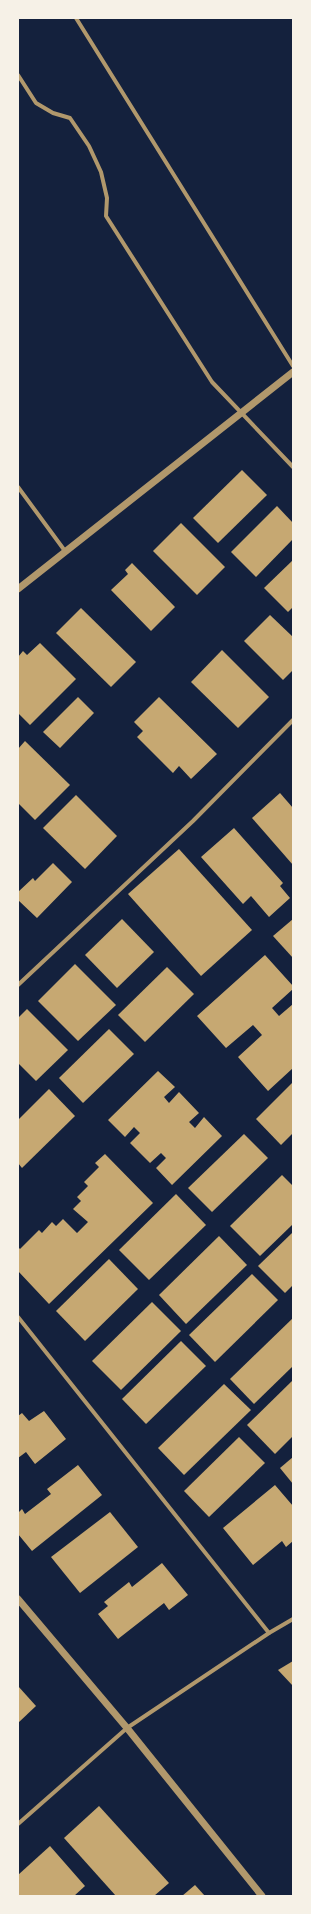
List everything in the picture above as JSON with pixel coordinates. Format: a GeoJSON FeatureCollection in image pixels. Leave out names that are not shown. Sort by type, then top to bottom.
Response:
{"type":"FeatureCollection","features":[{"type":"Feature","properties":{"kind":"street"},"geometry":{"type":"LineString","coordinates":[[76,18],[293,366]]}},
{"type":"Feature","properties":{"kind":"street"},"geometry":{"type":"LineString","coordinates":[[18,74],[36,103],[53,113],[70,118],[89,146],[101,172],[107,198],[106,216],[212,382],[293,466]]}},
{"type":"Feature","properties":{"kind":"street"},"geometry":{"type":"LineString","coordinates":[[18,589],[293,372]]}},
{"type":"Feature","properties":{"kind":"street"},"geometry":{"type":"LineString","coordinates":[[18,487],[65,551]]}},
{"type":"Feature","properties":{"kind":"street"},"geometry":{"type":"LineString","coordinates":[[18,985],[193,821],[293,720]]}},
{"type":"Feature","properties":{"kind":"street"},"geometry":{"type":"LineString","coordinates":[[18,1317],[269,1633]]}},
{"type":"Feature","properties":{"kind":"street"},"geometry":{"type":"LineString","coordinates":[[18,1599],[127,1728],[262,1896]]}},
{"type":"Feature","properties":{"kind":"street"},"geometry":{"type":"LineString","coordinates":[[18,1824],[127,1728],[269,1633],[293,1619]]}},
{"type":"Feature","properties":{"kind":"building"},"geometry":{"type":"Polygon","coordinates":[[[242,470],[267,495],[218,543],[193,518],[242,470]]]}},
{"type":"Feature","properties":{"kind":"building"},"geometry":{"type":"Polygon","coordinates":[[[277,506],[293,523],[293,539],[256,577],[231,552],[277,506]]]}},
{"type":"Feature","properties":{"kind":"building"},"geometry":{"type":"Polygon","coordinates":[[[181,523],[225,567],[197,595],[153,551],[181,523]]]}},
{"type":"Feature","properties":{"kind":"building"},"geometry":{"type":"Polygon","coordinates":[[[293,560],[293,607],[288,612],[264,588],[293,560]]]}},
{"type":"Feature","properties":{"kind":"building"},"geometry":{"type":"Polygon","coordinates":[[[132,563],[175,607],[151,631],[111,590],[128,574],[125,570],[132,563]]]}},
{"type":"Feature","properties":{"kind":"building"},"geometry":{"type":"Polygon","coordinates":[[[81,608],[136,662],[111,687],[56,633],[81,608]]]}},
{"type":"Feature","properties":{"kind":"building"},"geometry":{"type":"Polygon","coordinates":[[[270,615],[293,637],[293,670],[283,680],[244,641],[270,615]]]}},
{"type":"Feature","properties":{"kind":"building"},"geometry":{"type":"Polygon","coordinates":[[[40,643],[76,679],[30,725],[18,713],[18,657],[23,651],[27,655],[40,643]]]}},
{"type":"Feature","properties":{"kind":"building"},"geometry":{"type":"Polygon","coordinates":[[[222,650],[269,697],[238,728],[191,682],[222,650]]]}},
{"type":"Feature","properties":{"kind":"building"},"geometry":{"type":"Polygon","coordinates":[[[78,697],[94,713],[60,748],[43,732],[78,697]]]}},
{"type":"Feature","properties":{"kind":"building"},"geometry":{"type":"Polygon","coordinates":[[[159,697],[217,754],[191,779],[179,766],[173,773],[137,737],[143,731],[134,722],[159,697]]]}},
{"type":"Feature","properties":{"kind":"building"},"geometry":{"type":"Polygon","coordinates":[[[25,741],[70,785],[35,820],[18,803],[18,749],[25,741]]]}},
{"type":"Feature","properties":{"kind":"building"},"geometry":{"type":"Polygon","coordinates":[[[280,793],[293,808],[293,865],[252,818],[280,793]]]}},
{"type":"Feature","properties":{"kind":"building"},"geometry":{"type":"Polygon","coordinates":[[[76,795],[117,836],[85,869],[43,828],[76,795]]]}},
{"type":"Feature","properties":{"kind":"building"},"geometry":{"type":"Polygon","coordinates":[[[234,828],[283,883],[280,886],[290,898],[269,917],[251,896],[243,904],[201,857],[234,828]]]}},
{"type":"Feature","properties":{"kind":"building"},"geometry":{"type":"Polygon","coordinates":[[[179,849],[252,930],[201,976],[128,894],[179,849]]]}},
{"type":"Feature","properties":{"kind":"building"},"geometry":{"type":"Polygon","coordinates":[[[53,863],[72,882],[37,918],[18,900],[18,892],[33,878],[35,881],[53,863]]]}},
{"type":"Feature","properties":{"kind":"building"},"geometry":{"type":"Polygon","coordinates":[[[122,919],[154,952],[117,988],[85,955],[122,919]]]}},
{"type":"Feature","properties":{"kind":"building"},"geometry":{"type":"Polygon","coordinates":[[[293,919],[293,958],[273,936],[293,919]]]}},
{"type":"Feature","properties":{"kind":"building"},"geometry":{"type":"Polygon","coordinates":[[[265,955],[293,986],[293,989],[272,1008],[279,1016],[293,1004],[293,1068],[268,1091],[238,1057],[262,1035],[253,1025],[226,1048],[197,1016],[265,955]]]}},
{"type":"Feature","properties":{"kind":"building"},"geometry":{"type":"Polygon","coordinates":[[[75,964],[116,1005],[78,1041],[38,1001],[75,964]]]}},
{"type":"Feature","properties":{"kind":"building"},"geometry":{"type":"Polygon","coordinates":[[[167,967],[194,994],[145,1042],[118,1015],[167,967]]]}},
{"type":"Feature","properties":{"kind":"building"},"geometry":{"type":"Polygon","coordinates":[[[27,1009],[68,1050],[36,1081],[18,1063],[18,1018],[27,1009]]]}},
{"type":"Feature","properties":{"kind":"building"},"geometry":{"type":"Polygon","coordinates":[[[109,1029],[134,1054],[83,1103],[59,1078],[109,1029]]]}},
{"type":"Feature","properties":{"kind":"building"},"geometry":{"type":"Polygon","coordinates":[[[158,1071],[175,1087],[164,1097],[169,1103],[179,1092],[199,1113],[189,1122],[195,1128],[204,1117],[222,1136],[172,1185],[156,1168],[166,1158],[161,1153],[150,1163],[130,1143],[140,1133],[134,1127],[125,1137],[108,1120],[158,1071]]]}},
{"type":"Feature","properties":{"kind":"building"},"geometry":{"type":"Polygon","coordinates":[[[293,1082],[293,1133],[281,1145],[256,1119],[293,1082]]]}},
{"type":"Feature","properties":{"kind":"building"},"geometry":{"type":"Polygon","coordinates":[[[49,1089],[75,1116],[22,1168],[18,1163],[18,1120],[49,1089]]]}},
{"type":"Feature","properties":{"kind":"building"},"geometry":{"type":"Polygon","coordinates":[[[244,1134],[268,1158],[212,1212],[188,1188],[244,1134]]]}},
{"type":"Feature","properties":{"kind":"building"},"geometry":{"type":"Polygon","coordinates":[[[105,1154],[153,1203],[49,1304],[18,1271],[18,1247],[20,1249],[39,1230],[42,1233],[52,1222],[56,1226],[63,1219],[77,1233],[88,1222],[73,1209],[81,1201],[77,1197],[88,1186],[84,1182],[99,1167],[95,1163],[105,1154]]]}},
{"type":"Feature","properties":{"kind":"building"},"geometry":{"type":"Polygon","coordinates":[[[282,1175],[293,1186],[293,1224],[260,1256],[230,1226],[282,1175]]]}},
{"type":"Feature","properties":{"kind":"building"},"geometry":{"type":"Polygon","coordinates":[[[176,1194],[206,1225],[149,1280],[119,1250],[176,1194]]]}},
{"type":"Feature","properties":{"kind":"building"},"geometry":{"type":"Polygon","coordinates":[[[293,1232],[293,1285],[285,1293],[258,1266],[293,1232]]]}},
{"type":"Feature","properties":{"kind":"building"},"geometry":{"type":"Polygon","coordinates":[[[219,1236],[247,1265],[186,1324],[159,1295],[219,1236]]]}},
{"type":"Feature","properties":{"kind":"building"},"geometry":{"type":"Polygon","coordinates":[[[109,1259],[138,1289],[85,1341],[56,1311],[109,1259]]]}},
{"type":"Feature","properties":{"kind":"building"},"geometry":{"type":"Polygon","coordinates":[[[252,1274],[278,1300],[215,1362],[189,1335],[252,1274]]]}},
{"type":"Feature","properties":{"kind":"building"},"geometry":{"type":"Polygon","coordinates":[[[152,1302],[181,1331],[121,1390],[92,1361],[152,1302]]]}},
{"type":"Feature","properties":{"kind":"building"},"geometry":{"type":"Polygon","coordinates":[[[293,1318],[293,1366],[254,1404],[230,1379],[293,1318]]]}},
{"type":"Feature","properties":{"kind":"building"},"geometry":{"type":"Polygon","coordinates":[[[181,1341],[206,1366],[146,1424],[122,1399],[181,1341]]]}},
{"type":"Feature","properties":{"kind":"building"},"geometry":{"type":"Polygon","coordinates":[[[293,1380],[293,1436],[275,1454],[247,1425],[293,1380]]]}},
{"type":"Feature","properties":{"kind":"building"},"geometry":{"type":"Polygon","coordinates":[[[224,1384],[251,1410],[184,1475],[158,1448],[224,1384]]]}},
{"type":"Feature","properties":{"kind":"building"},"geometry":{"type":"Polygon","coordinates":[[[44,1411],[66,1439],[35,1464],[26,1452],[18,1458],[18,1416],[22,1413],[29,1421],[44,1411]]]}},
{"type":"Feature","properties":{"kind":"building"},"geometry":{"type":"Polygon","coordinates":[[[239,1437],[265,1463],[209,1517],[184,1491],[239,1437]]]}},
{"type":"Feature","properties":{"kind":"building"},"geometry":{"type":"Polygon","coordinates":[[[293,1457],[293,1484],[280,1468],[293,1457]]]}},
{"type":"Feature","properties":{"kind":"building"},"geometry":{"type":"Polygon","coordinates":[[[78,1465],[102,1495],[32,1551],[18,1534],[18,1513],[22,1509],[25,1514],[51,1494],[47,1489],[78,1465]]]}},
{"type":"Feature","properties":{"kind":"building"},"geometry":{"type":"Polygon","coordinates":[[[275,1485],[293,1506],[293,1541],[286,1547],[282,1541],[253,1565],[223,1528],[275,1485]]]}},
{"type":"Feature","properties":{"kind":"building"},"geometry":{"type":"Polygon","coordinates":[[[110,1512],[138,1547],[80,1593],[51,1557],[110,1512]]]}},
{"type":"Feature","properties":{"kind":"building"},"geometry":{"type":"Polygon","coordinates":[[[162,1563],[188,1595],[169,1610],[164,1603],[118,1639],[98,1614],[108,1606],[104,1602],[129,1582],[132,1587],[162,1563]]]}},
{"type":"Feature","properties":{"kind":"building"},"geometry":{"type":"Polygon","coordinates":[[[293,1661],[293,1686],[278,1670],[293,1661]]]}},
{"type":"Feature","properties":{"kind":"building"},"geometry":{"type":"Polygon","coordinates":[[[18,1686],[36,1706],[18,1723],[18,1686]]]}},
{"type":"Feature","properties":{"kind":"building"},"geometry":{"type":"Polygon","coordinates":[[[99,1806],[169,1883],[154,1896],[116,1896],[64,1838],[99,1806]]]}},
{"type":"Feature","properties":{"kind":"building"},"geometry":{"type":"Polygon","coordinates":[[[50,1846],[85,1886],[74,1896],[19,1896],[18,1875],[50,1846]]]}},
{"type":"Feature","properties":{"kind":"building"},"geometry":{"type":"Polygon","coordinates":[[[195,1885],[205,1896],[182,1896],[195,1885]]]}}]}
